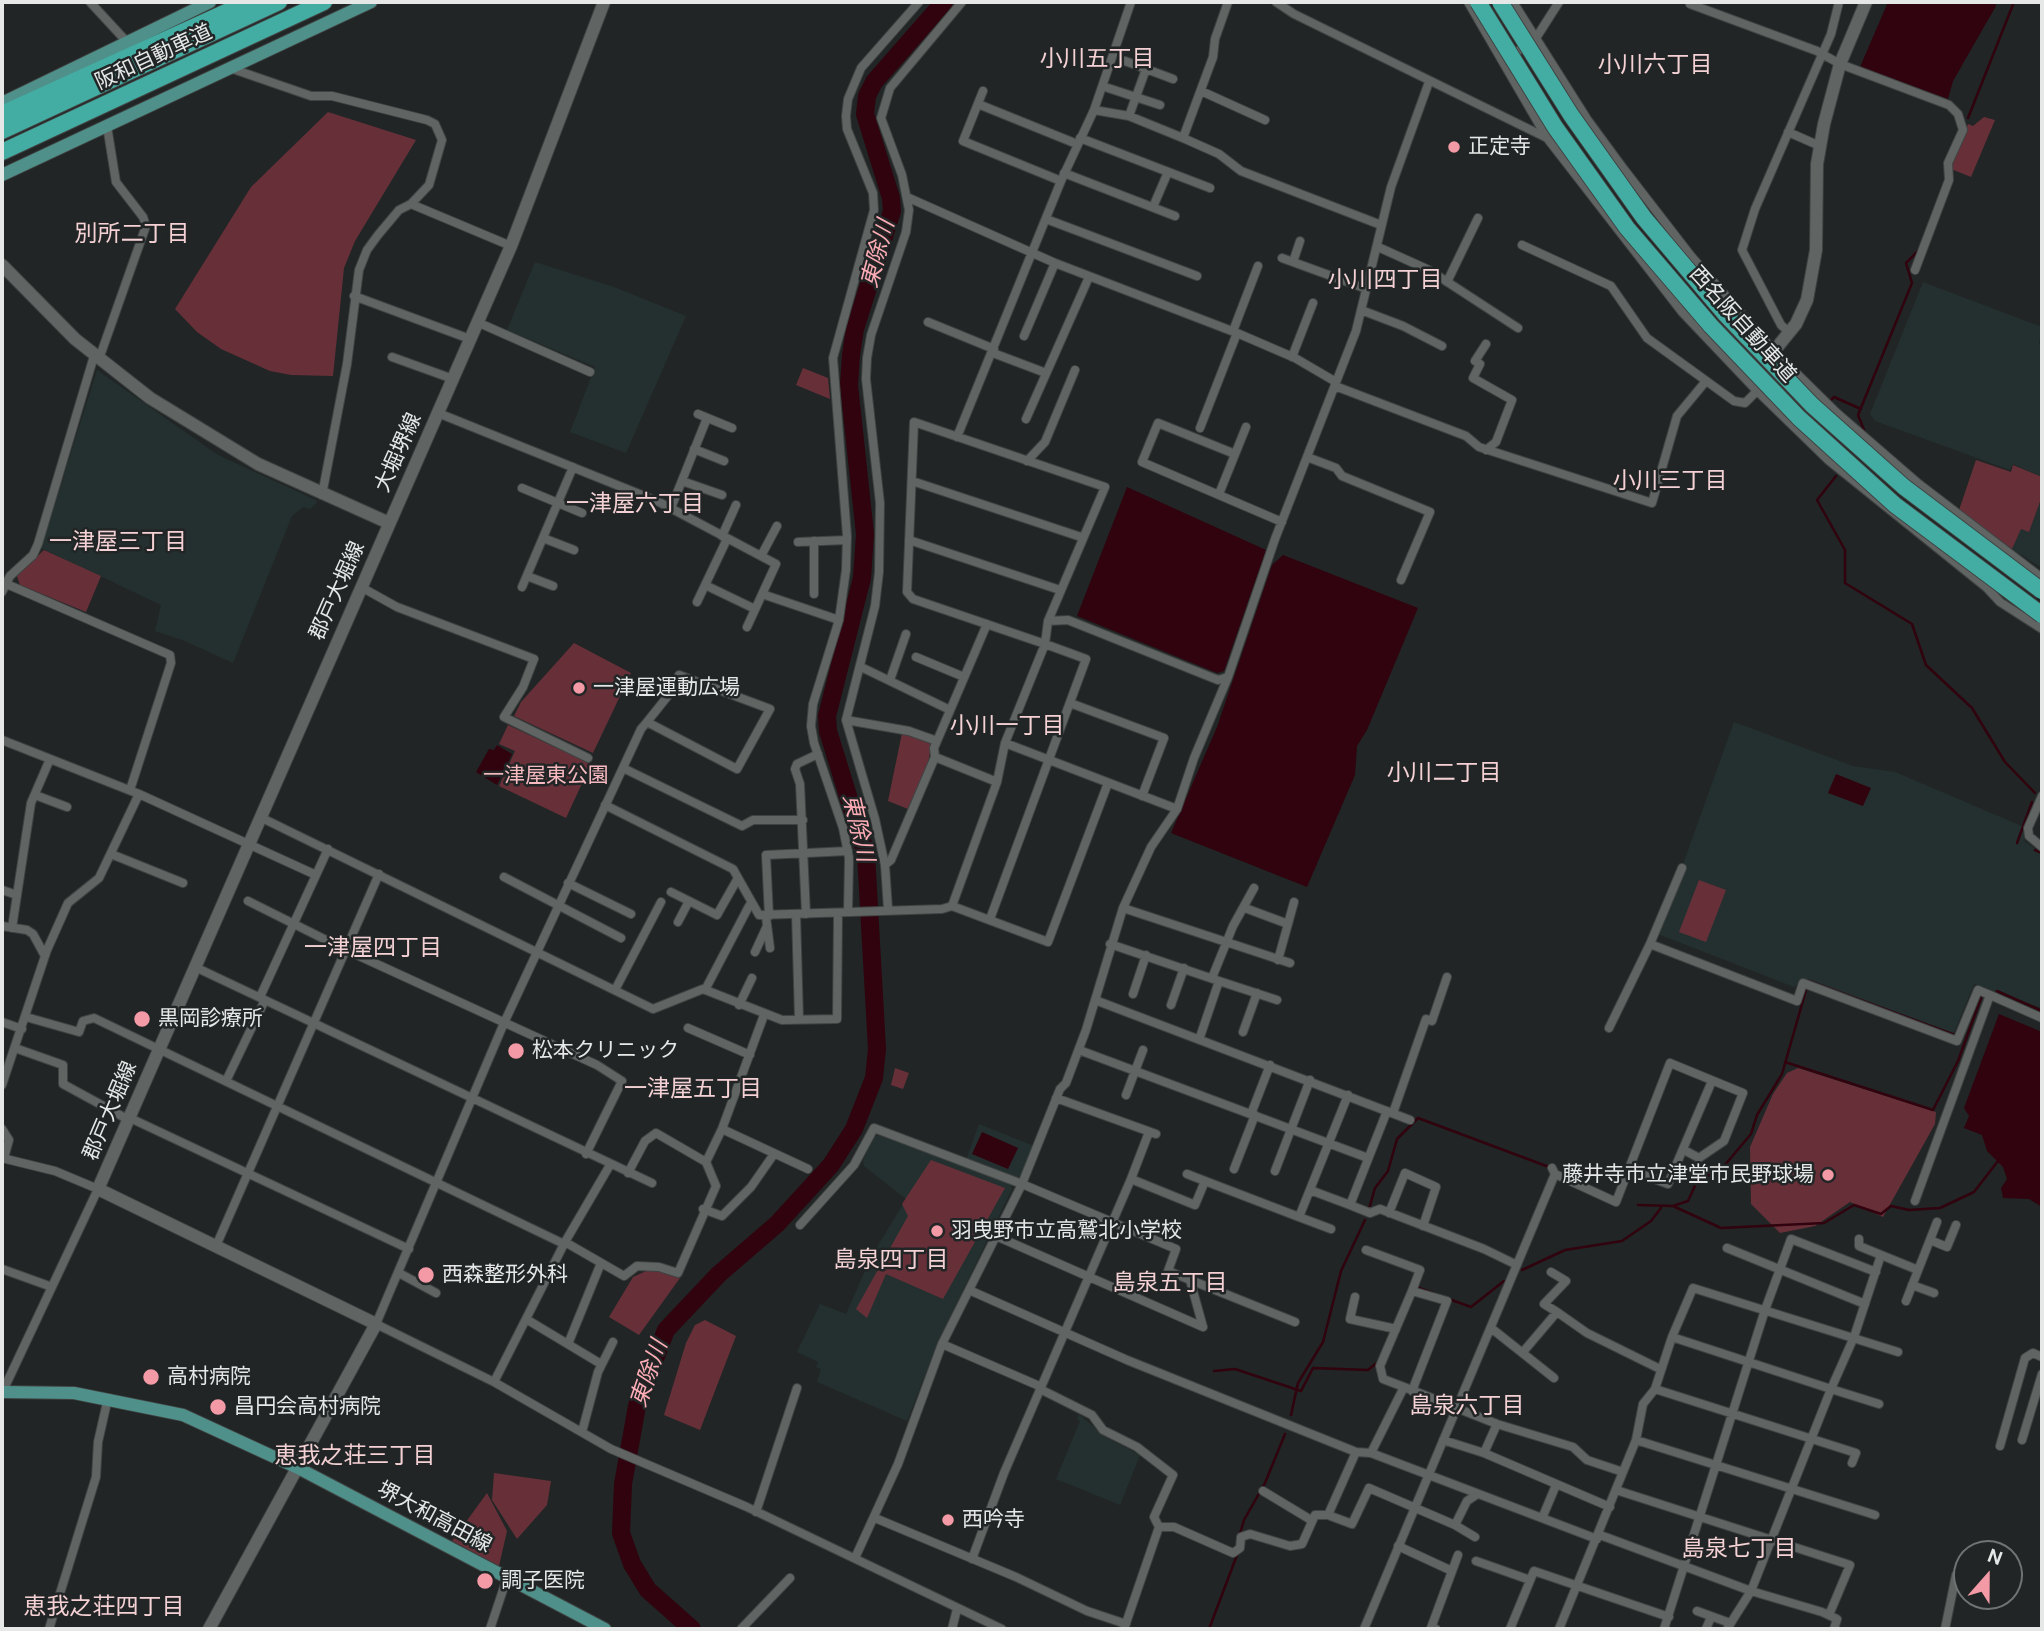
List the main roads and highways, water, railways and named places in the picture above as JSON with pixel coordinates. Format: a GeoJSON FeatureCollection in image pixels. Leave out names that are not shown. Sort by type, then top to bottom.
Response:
{"type":"FeatureCollection","features":[{"type":"Feature","properties":{"kind":"highway"},"geometry":{"type":"LineString","coordinates":[[2,114],[248,2]]}},
{"type":"Feature","properties":{"kind":"highway","name":"阪和自動車道"},"geometry":{"type":"LineString","coordinates":[[2,131],[279,2]]}},
{"type":"Feature","properties":{"kind":"highway","name":"阪和自動車道"},"geometry":{"type":"LineString","coordinates":[[2,152],[324,2]]}},
{"type":"Feature","properties":{"kind":"highway","name":"西名阪自動車道"},"geometry":{"type":"LineString","coordinates":[[1478,2],[1563,138],[1628,228],[1711,326],[1799,418],[1895,505],[2042,615]]}},
{"type":"Feature","properties":{"kind":"highway","name":"西名阪自動車道"},"geometry":{"type":"LineString","coordinates":[[1500,2],[1572,115],[1644,218],[1726,315],[1812,405],[1904,487],[2042,591]]}},
{"type":"Feature","properties":{"kind":"main road"},"geometry":{"type":"LineString","coordinates":[[2,103],[210,2]]}},
{"type":"Feature","properties":{"kind":"main road"},"geometry":{"type":"LineString","coordinates":[[2,175],[371,2]]}},
{"type":"Feature","properties":{"kind":"main road","name":"大堀堺線"},"geometry":{"type":"LineString","coordinates":[[2,265],[96,358],[200,431],[322,495],[389,523],[511,246],[604,2]]}},
{"type":"Feature","properties":{"kind":"main road"},"geometry":{"type":"LineString","coordinates":[[1777,354],[1807,300],[1813,276],[1820,146],[1840,64],[1866,2]]}},
{"type":"Feature","properties":{"kind":"main road","name":"郡戸大堀線"},"geometry":{"type":"LineString","coordinates":[[298,1468],[376,1324],[98,1189],[389,523]]}},
{"type":"Feature","properties":{"kind":"main road","name":"堺大和高田線"},"geometry":{"type":"LineString","coordinates":[[2,1392],[74,1393],[183,1415],[298,1468],[605,1629]]}},
{"type":"Feature","properties":{"kind":"main road"},"geometry":{"type":"LineString","coordinates":[[209,1629],[298,1468]]}},
{"type":"Feature","properties":{"kind":"waterway","name":"東除川"},"geometry":{"type":"LineString","coordinates":[[692,1629],[648,1590],[632,1564],[621,1533],[623,1484],[637,1406],[666,1330],[719,1274],[777,1224],[831,1165],[854,1129],[874,1078],[877,1049],[866,854],[828,731],[827,716],[862,578],[865,534],[849,385],[851,355],[855,329],[892,211],[891,198],[865,114],[867,96],[874,82],[944,2]]}},
{"type":"Feature","properties":{"kind":"waterway"},"geometry":{"type":"LineString","coordinates":[[1968,118],[2014,2]]}},
{"type":"Feature","properties":{"kind":"waterway"},"geometry":{"type":"LineString","coordinates":[[1864,430],[1858,415],[1912,283],[1906,263],[1920,249]]}},
{"type":"Feature","properties":{"kind":"waterway"},"geometry":{"type":"LineString","coordinates":[[1831,400],[1834,397],[1861,409]]}},
{"type":"Feature","properties":{"kind":"waterway"},"geometry":{"type":"LineString","coordinates":[[1836,476],[1817,500],[1845,550],[1845,583],[1912,624],[1926,665],[1972,708],[2005,762],[2035,793]]}},
{"type":"Feature","properties":{"kind":"waterway"},"geometry":{"type":"LineString","coordinates":[[2017,843],[2032,802]]}},
{"type":"Feature","properties":{"kind":"waterway"},"geometry":{"type":"LineString","coordinates":[[2042,823],[2042,835]]}},
{"type":"Feature","properties":{"kind":"waterway"},"geometry":{"type":"LineString","coordinates":[[2035,850],[2042,853]]}},
{"type":"Feature","properties":{"kind":"waterway"},"geometry":{"type":"LineString","coordinates":[[1809,981],[1955,1035]]}},
{"type":"Feature","properties":{"kind":"waterway"},"geometry":{"type":"LineString","coordinates":[[1673,1206],[1688,1201],[1698,1179],[1719,1172],[1751,1134],[1757,1115],[1782,1074],[1806,990]]}},
{"type":"Feature","properties":{"kind":"waterway"},"geometry":{"type":"LineString","coordinates":[[1997,991],[2042,1011]]}},
{"type":"Feature","properties":{"kind":"waterway"},"geometry":{"type":"LineString","coordinates":[[1785,1062],[1933,1110],[1958,1061],[1982,995]]}},
{"type":"Feature","properties":{"kind":"waterway"},"geometry":{"type":"LineString","coordinates":[[1369,1209],[1375,1188],[1388,1171],[1397,1139],[1418,1118],[1549,1167]]}},
{"type":"Feature","properties":{"kind":"waterway"},"geometry":{"type":"LineString","coordinates":[[1638,1205],[1673,1206],[1721,1228],[1824,1223],[1854,1205],[1881,1214],[1891,1206],[1909,1210],[1940,1208],[1974,1192],[1998,1161]]}},
{"type":"Feature","properties":{"kind":"waterway"},"geometry":{"type":"LineString","coordinates":[[1522,1270],[1565,1250],[1622,1241],[1651,1221],[1661,1208]]}},
{"type":"Feature","properties":{"kind":"waterway"},"geometry":{"type":"LineString","coordinates":[[1291,1415],[1298,1383],[1323,1342],[1341,1271],[1365,1220]]}},
{"type":"Feature","properties":{"kind":"waterway"},"geometry":{"type":"LineString","coordinates":[[1449,1299],[1471,1307],[1504,1281]]}},
{"type":"Feature","properties":{"kind":"waterway"},"geometry":{"type":"LineString","coordinates":[[1419,1288],[1433,1293]]}},
{"type":"Feature","properties":{"kind":"waterway"},"geometry":{"type":"LineString","coordinates":[[1214,1371],[1235,1369],[1301,1391],[1313,1368],[1368,1370],[1379,1361]]}},
{"type":"Feature","properties":{"kind":"waterway"},"geometry":{"type":"LineString","coordinates":[[1239,1537],[1244,1520],[1265,1483],[1285,1434]]}},
{"type":"Feature","properties":{"kind":"waterway"},"geometry":{"type":"LineString","coordinates":[[1209,1629],[1237,1555]]}},
{"type":"Feature","properties":{"kind":"place","name":"正定寺"},"geometry":{"type":"Point","coordinates":[1454,147]}},
{"type":"Feature","properties":{"kind":"place","name":"一津屋運動広場"},"geometry":{"type":"Point","coordinates":[579,688]}},
{"type":"Feature","properties":{"kind":"place","name":"黒岡診療所"},"geometry":{"type":"Point","coordinates":[142,1019]}},
{"type":"Feature","properties":{"kind":"place","name":"松本クリニック"},"geometry":{"type":"Point","coordinates":[516,1051]}},
{"type":"Feature","properties":{"kind":"place","name":"藤井寺市立津堂市民野球場"},"geometry":{"type":"Point","coordinates":[1828,1175]}},
{"type":"Feature","properties":{"kind":"place","name":"羽曳野市立高鷲北小学校"},"geometry":{"type":"Point","coordinates":[937,1231]}},
{"type":"Feature","properties":{"kind":"place","name":"西森整形外科"},"geometry":{"type":"Point","coordinates":[426,1275]}},
{"type":"Feature","properties":{"kind":"place","name":"高村病院"},"geometry":{"type":"Point","coordinates":[151,1377]}},
{"type":"Feature","properties":{"kind":"place","name":"昌円会高村病院"},"geometry":{"type":"Point","coordinates":[218,1407]}},
{"type":"Feature","properties":{"kind":"place","name":"西吟寺"},"geometry":{"type":"Point","coordinates":[948,1520]}},
{"type":"Feature","properties":{"kind":"place","name":"調子医院"},"geometry":{"type":"Point","coordinates":[485,1581]}},
{"type":"Feature","properties":{"kind":"district","name":"小川五丁目"},"geometry":{"type":"Point","coordinates":[1097,60]}},
{"type":"Feature","properties":{"kind":"district","name":"小川六丁目"},"geometry":{"type":"Point","coordinates":[1655,66]}},
{"type":"Feature","properties":{"kind":"district","name":"別所二丁目"},"geometry":{"type":"Point","coordinates":[132,235]}},
{"type":"Feature","properties":{"kind":"district","name":"小川四丁目"},"geometry":{"type":"Point","coordinates":[1385,281]}},
{"type":"Feature","properties":{"kind":"district","name":"小川三丁目"},"geometry":{"type":"Point","coordinates":[1670,482]}},
{"type":"Feature","properties":{"kind":"district","name":"一津屋六丁目"},"geometry":{"type":"Point","coordinates":[635,505]}},
{"type":"Feature","properties":{"kind":"district","name":"一津屋三丁目"},"geometry":{"type":"Point","coordinates":[118,543]}},
{"type":"Feature","properties":{"kind":"district","name":"小川一丁目"},"geometry":{"type":"Point","coordinates":[1007,727]}},
{"type":"Feature","properties":{"kind":"district","name":"小川二丁目"},"geometry":{"type":"Point","coordinates":[1444,774]}},
{"type":"Feature","properties":{"kind":"district","name":"一津屋四丁目"},"geometry":{"type":"Point","coordinates":[373,949]}},
{"type":"Feature","properties":{"kind":"district","name":"一津屋五丁目"},"geometry":{"type":"Point","coordinates":[693,1090]}},
{"type":"Feature","properties":{"kind":"district","name":"島泉四丁目"},"geometry":{"type":"Point","coordinates":[891,1261]}},
{"type":"Feature","properties":{"kind":"district","name":"島泉五丁目"},"geometry":{"type":"Point","coordinates":[1170,1284]}},
{"type":"Feature","properties":{"kind":"district","name":"島泉六丁目"},"geometry":{"type":"Point","coordinates":[1467,1407]}},
{"type":"Feature","properties":{"kind":"district","name":"恵我之荘三丁目"},"geometry":{"type":"Point","coordinates":[355,1457]}},
{"type":"Feature","properties":{"kind":"district","name":"島泉七丁目"},"geometry":{"type":"Point","coordinates":[1739,1550]}},
{"type":"Feature","properties":{"kind":"district","name":"恵我之荘四丁目"},"geometry":{"type":"Point","coordinates":[104,1608]}},
{"type":"Feature","properties":{"kind":"park label","name":"一津屋東公園"},"geometry":{"type":"Point","coordinates":[546,776]}}]}
